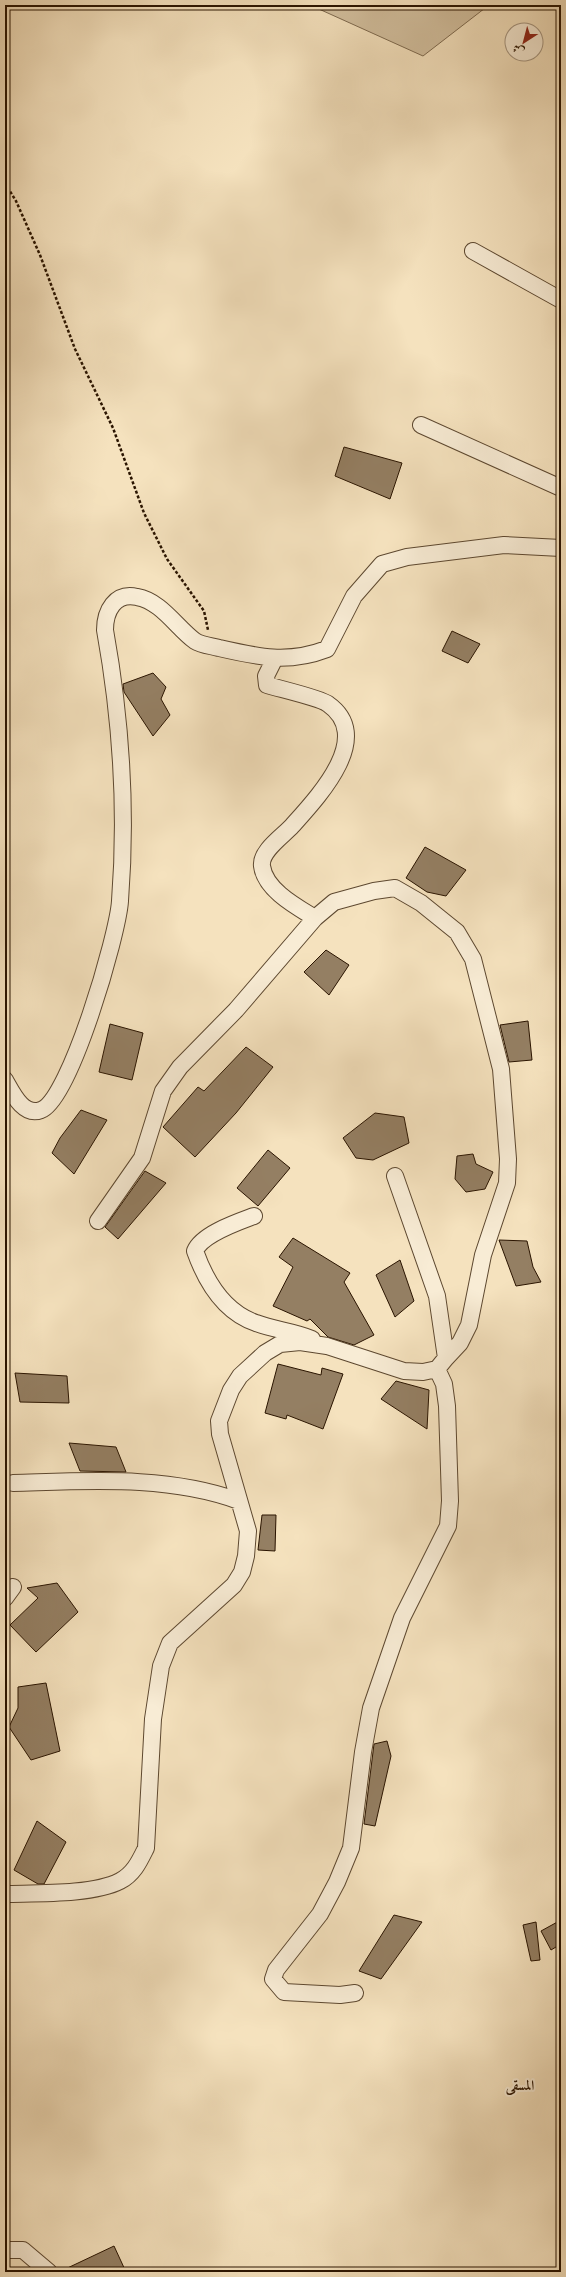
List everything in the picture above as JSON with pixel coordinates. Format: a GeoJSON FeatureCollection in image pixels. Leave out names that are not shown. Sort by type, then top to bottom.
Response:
{"type":"FeatureCollection","features":[{"type":"Feature","properties":{"kind":"street"},"geometry":{"type":"LineString","coordinates":[[473,251],[561,300]]}},
{"type":"Feature","properties":{"kind":"street"},"geometry":{"type":"LineString","coordinates":[[421,425],[561,488]]}},
{"type":"Feature","properties":{"kind":"street"},"geometry":{"type":"LineString","coordinates":[[5,1080],[22,1106],[30,1110],[40,1111],[49,1106],[72,1062],[102,983],[118,910],[122,789],[118,713],[105,630],[105,617],[108,610],[119,599],[138,597],[156,606],[197,642],[256,657],[307,657],[327,649],[354,596],[382,564],[407,558],[504,546],[561,548]]}},
{"type":"Feature","properties":{"kind":"street"},"geometry":{"type":"LineString","coordinates":[[275,658],[266,676],[267,685],[327,702],[340,714],[347,732],[343,753],[336,771],[292,825],[267,851],[262,861],[266,877],[283,898],[315,918]]}},
{"type":"Feature","properties":{"kind":"street"},"geometry":{"type":"LineString","coordinates":[[98,1221],[142,1158],[163,1091],[176,1073],[236,1010],[315,918],[334,902],[374,891],[395,888],[421,903],[457,932],[473,959],[501,1069],[508,1167],[507,1183],[483,1255],[469,1325],[460,1343],[441,1363],[423,1372],[404,1370],[327,1346],[296,1332],[256,1323],[239,1316],[218,1295],[207,1279],[195,1251],[197,1246],[207,1238],[236,1222],[254,1216]]}},
{"type":"Feature","properties":{"kind":"street"},"geometry":{"type":"LineString","coordinates":[[355,1993],[340,1995],[284,1992],[273,1979],[276,1970],[320,1914],[337,1882],[351,1848],[363,1752],[371,1708],[402,1618],[448,1526],[450,1501],[447,1406],[441,1363],[437,1296],[395,1176]]}},
{"type":"Feature","properties":{"kind":"street"},"geometry":{"type":"LineString","coordinates":[[5,1894],[102,1888],[122,1880],[137,1866],[146,1848],[153,1719],[161,1666],[170,1643],[234,1585],[242,1572],[246,1556],[248,1531],[219,1421],[231,1390],[240,1376],[265,1353],[280,1344],[300,1342],[327,1346]]}},
{"type":"Feature","properties":{"kind":"street"},"geometry":{"type":"LineString","coordinates":[[13,1483],[139,1483],[193,1488],[239,1501]]}},
{"type":"Feature","properties":{"kind":"street"},"geometry":{"type":"LineString","coordinates":[[5,2250],[23,2250],[49,2272]]}},
{"type":"Feature","properties":{"kind":"path"},"geometry":{"type":"LineString","coordinates":[[5,183],[16,201],[40,255],[74,349],[113,428],[144,513],[167,559],[204,611],[213,646]]}},
{"type":"Feature","properties":{"kind":"shaded area"},"geometry":{"type":"Polygon","coordinates":[[[310,5],[489,5],[423,56],[310,5]]]}},
{"type":"Feature","properties":{"kind":"building"},"geometry":{"type":"Polygon","coordinates":[[[344,447],[402,463],[390,499],[335,476],[344,447]]]}},
{"type":"Feature","properties":{"kind":"building"},"geometry":{"type":"Polygon","coordinates":[[[452,631],[480,644],[468,663],[442,651],[452,631]]]}},
{"type":"Feature","properties":{"kind":"building"},"geometry":{"type":"Polygon","coordinates":[[[153,673],[166,687],[161,699],[170,715],[153,736],[124,692],[123,684],[153,673]]]}},
{"type":"Feature","properties":{"kind":"building"},"geometry":{"type":"Polygon","coordinates":[[[425,847],[466,870],[446,896],[427,892],[406,878],[425,847]]]}},
{"type":"Feature","properties":{"kind":"building"},"geometry":{"type":"Polygon","coordinates":[[[326,950],[349,965],[329,995],[304,972],[326,950]]]}},
{"type":"Feature","properties":{"kind":"building"},"geometry":{"type":"Polygon","coordinates":[[[528,1021],[532,1060],[509,1062],[500,1025],[528,1021]]]}},
{"type":"Feature","properties":{"kind":"building"},"geometry":{"type":"Polygon","coordinates":[[[110,1024],[143,1033],[132,1080],[99,1072],[110,1024]]]}},
{"type":"Feature","properties":{"kind":"building"},"geometry":{"type":"Polygon","coordinates":[[[246,1047],[273,1067],[236,1113],[195,1157],[163,1127],[198,1087],[204,1091],[246,1047]]]}},
{"type":"Feature","properties":{"kind":"building"},"geometry":{"type":"Polygon","coordinates":[[[81,1110],[107,1120],[74,1174],[52,1153],[60,1138],[81,1110]]]}},
{"type":"Feature","properties":{"kind":"building"},"geometry":{"type":"Polygon","coordinates":[[[375,1113],[404,1117],[409,1143],[373,1160],[356,1158],[343,1138],[375,1113]]]}},
{"type":"Feature","properties":{"kind":"building"},"geometry":{"type":"Polygon","coordinates":[[[268,1150],[290,1168],[258,1206],[237,1188],[268,1150]]]}},
{"type":"Feature","properties":{"kind":"building"},"geometry":{"type":"Polygon","coordinates":[[[473,1154],[476,1164],[493,1172],[485,1189],[466,1192],[455,1179],[457,1156],[473,1154]]]}},
{"type":"Feature","properties":{"kind":"building"},"geometry":{"type":"Polygon","coordinates":[[[145,1171],[166,1183],[118,1239],[105,1227],[145,1171]]]}},
{"type":"Feature","properties":{"kind":"building"},"geometry":{"type":"Polygon","coordinates":[[[293,1238],[350,1273],[344,1282],[374,1335],[354,1345],[328,1337],[310,1319],[307,1321],[273,1306],[293,1267],[279,1257],[293,1238]]]}},
{"type":"Feature","properties":{"kind":"building"},"geometry":{"type":"Polygon","coordinates":[[[499,1240],[527,1241],[533,1267],[541,1282],[516,1286],[499,1240]]]}},
{"type":"Feature","properties":{"kind":"building"},"geometry":{"type":"Polygon","coordinates":[[[400,1260],[414,1301],[395,1317],[376,1275],[400,1260]]]}},
{"type":"Feature","properties":{"kind":"building"},"geometry":{"type":"Polygon","coordinates":[[[278,1364],[321,1375],[322,1368],[343,1374],[323,1429],[287,1415],[286,1419],[265,1413],[278,1364]]]}},
{"type":"Feature","properties":{"kind":"building"},"geometry":{"type":"Polygon","coordinates":[[[15,1373],[67,1376],[69,1403],[20,1402],[15,1373]]]}},
{"type":"Feature","properties":{"kind":"building"},"geometry":{"type":"Polygon","coordinates":[[[396,1381],[429,1390],[427,1429],[381,1399],[396,1381]]]}},
{"type":"Feature","properties":{"kind":"building"},"geometry":{"type":"Polygon","coordinates":[[[69,1443],[116,1447],[126,1472],[80,1471],[69,1443]]]}},
{"type":"Feature","properties":{"kind":"building"},"geometry":{"type":"Polygon","coordinates":[[[262,1515],[276,1515],[275,1551],[258,1550],[262,1515]]]}},
{"type":"Feature","properties":{"kind":"building"},"geometry":{"type":"Polygon","coordinates":[[[57,1583],[78,1612],[36,1652],[10,1625],[38,1598],[27,1588],[57,1583]]]}},
{"type":"Feature","properties":{"kind":"building"},"geometry":{"type":"Polygon","coordinates":[[[46,1683],[60,1751],[31,1760],[9,1727],[18,1708],[18,1687],[46,1683]]]}},
{"type":"Feature","properties":{"kind":"building"},"geometry":{"type":"Polygon","coordinates":[[[387,1741],[391,1756],[375,1826],[364,1824],[374,1744],[387,1741]]]}},
{"type":"Feature","properties":{"kind":"building"},"geometry":{"type":"Polygon","coordinates":[[[37,1821],[66,1842],[44,1884],[38,1884],[14,1870],[37,1821]]]}},
{"type":"Feature","properties":{"kind":"building"},"geometry":{"type":"Polygon","coordinates":[[[394,1915],[422,1922],[381,1979],[359,1971],[394,1915]]]}},
{"type":"Feature","properties":{"kind":"building"},"geometry":{"type":"Polygon","coordinates":[[[561,1920],[561,1944],[551,1950],[541,1931],[561,1920]]]}},
{"type":"Feature","properties":{"kind":"building"},"geometry":{"type":"Polygon","coordinates":[[[536,1922],[540,1960],[531,1961],[523,1925],[536,1922]]]}},
{"type":"Feature","properties":{"kind":"building"},"geometry":{"type":"Polygon","coordinates":[[[114,2246],[126,2272],[59,2272],[114,2246]]]}},
{"type":"Feature","properties":{"kind":"district","name":"المسقى"},"geometry":{"type":"Point","coordinates":[520,2085]}}]}
